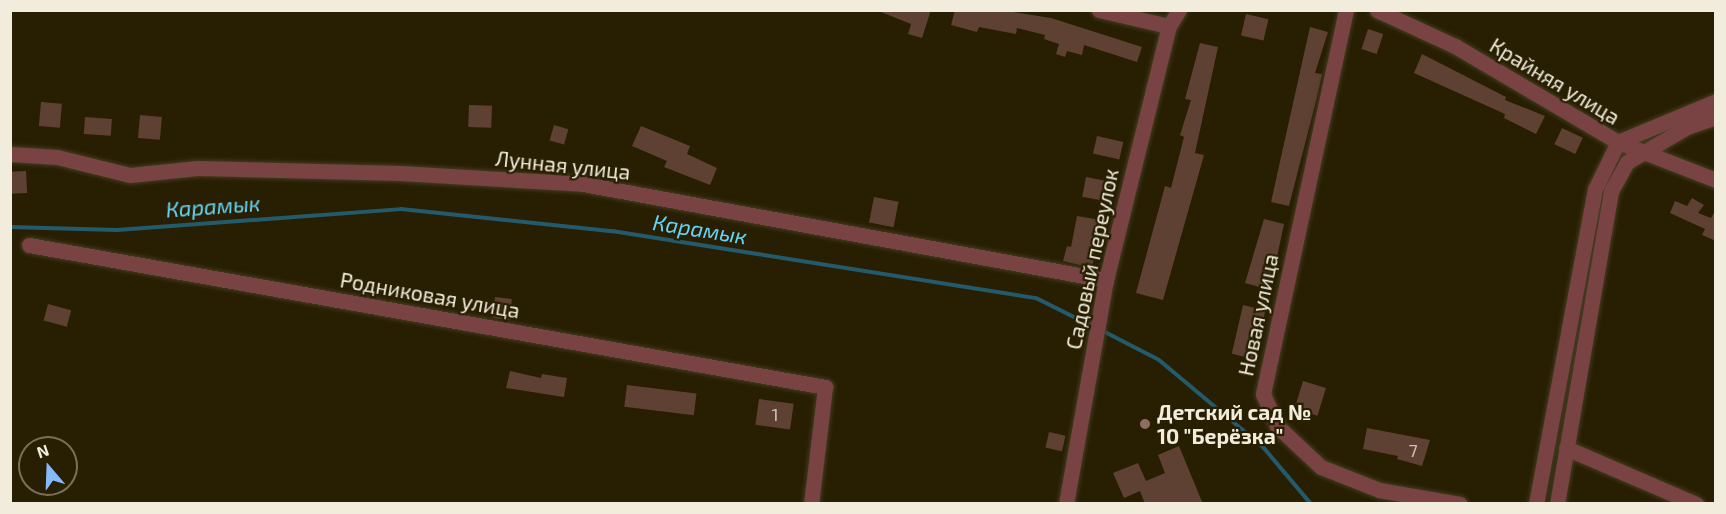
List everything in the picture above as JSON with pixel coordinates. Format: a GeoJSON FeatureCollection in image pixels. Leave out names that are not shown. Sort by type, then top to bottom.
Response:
{"type":"FeatureCollection","features":[{"type":"Feature","properties":{"kind":"street"},"geometry":{"type":"LineString","coordinates":[[1099,10],[1169,26],[1179,10]]}},
{"type":"Feature","properties":{"kind":"street","name":"Новая улица"},"geometry":{"type":"LineString","coordinates":[[1346,10],[1263,394],[1277,426],[1321,468],[1379,490],[1460,504]]}},
{"type":"Feature","properties":{"kind":"street","name":"Крайняя улица"},"geometry":{"type":"LineString","coordinates":[[1377,10],[1455,46],[1618,142],[1716,180]]}},
{"type":"Feature","properties":{"kind":"street","name":"Садовый переулок"},"geometry":{"type":"LineString","coordinates":[[1066,504],[1106,280],[1169,26]]}},
{"type":"Feature","properties":{"kind":"street"},"geometry":{"type":"LineString","coordinates":[[1536,504],[1595,189],[1618,142],[1716,101]]}},
{"type":"Feature","properties":{"kind":"street"},"geometry":{"type":"LineString","coordinates":[[1557,504],[1611,190],[1627,162],[1687,127],[1716,117]]}},
{"type":"Feature","properties":{"kind":"street","name":"Лунная улица"},"geometry":{"type":"LineString","coordinates":[[10,154],[57,157],[130,175],[198,168],[400,173],[583,184],[1106,280]]}},
{"type":"Feature","properties":{"kind":"street","name":"Родниковая улица"},"geometry":{"type":"LineString","coordinates":[[28,244],[825,387],[811,504]]}},
{"type":"Feature","properties":{"kind":"street"},"geometry":{"type":"LineString","coordinates":[[1566,448],[1696,504]]}},
{"type":"Feature","properties":{"kind":"building"},"geometry":{"type":"Polygon","coordinates":[[[876,10],[931,10],[922,38],[908,34],[911,24],[876,10]]]}},
{"type":"Feature","properties":{"kind":"building"},"geometry":{"type":"Polygon","coordinates":[[[955,10],[1000,10],[1051,18],[1142,47],[1137,62],[1084,45],[1082,55],[1067,51],[1065,57],[1056,54],[1059,44],[1044,39],[1045,35],[1017,28],[1016,34],[979,27],[977,32],[951,25],[955,10]]]}},
{"type":"Feature","properties":{"kind":"building"},"geometry":{"type":"Polygon","coordinates":[[[1246,14],[1268,19],[1263,41],[1241,35],[1246,14]]]}},
{"type":"Feature","properties":{"kind":"building"},"geometry":{"type":"Polygon","coordinates":[[[1310,27],[1328,32],[1315,73],[1322,74],[1289,206],[1271,202],[1310,27]]]}},
{"type":"Feature","properties":{"kind":"building"},"geometry":{"type":"Polygon","coordinates":[[[1368,29],[1383,34],[1377,54],[1362,49],[1368,29]]]}},
{"type":"Feature","properties":{"kind":"building"},"geometry":{"type":"Polygon","coordinates":[[[1200,43],[1218,47],[1195,153],[1204,155],[1163,300],[1136,293],[1165,186],[1171,188],[1184,137],[1180,135],[1191,100],[1185,99],[1200,43]]]}},
{"type":"Feature","properties":{"kind":"building"},"geometry":{"type":"Polygon","coordinates":[[[1422,54],[1506,97],[1505,100],[1545,116],[1536,134],[1504,118],[1505,114],[1414,73],[1422,54]]]}},
{"type":"Feature","properties":{"kind":"building"},"geometry":{"type":"Polygon","coordinates":[[[41,102],[62,104],[60,128],[39,126],[41,102]]]}},
{"type":"Feature","properties":{"kind":"building"},"geometry":{"type":"Polygon","coordinates":[[[469,105],[492,106],[491,128],[468,127],[469,105]]]}},
{"type":"Feature","properties":{"kind":"building"},"geometry":{"type":"Polygon","coordinates":[[[140,115],[162,117],[160,140],[138,138],[140,115]]]}},
{"type":"Feature","properties":{"kind":"building"},"geometry":{"type":"Polygon","coordinates":[[[85,117],[112,119],[111,136],[84,134],[85,117]]]}},
{"type":"Feature","properties":{"kind":"building"},"geometry":{"type":"Polygon","coordinates":[[[554,125],[568,129],[564,145],[550,140],[554,125]]]}},
{"type":"Feature","properties":{"kind":"building"},"geometry":{"type":"Polygon","coordinates":[[[641,126],[690,146],[687,154],[717,168],[710,185],[664,167],[667,161],[632,146],[641,126]]]}},
{"type":"Feature","properties":{"kind":"building"},"geometry":{"type":"Polygon","coordinates":[[[1562,128],[1583,138],[1575,154],[1554,144],[1562,128]]]}},
{"type":"Feature","properties":{"kind":"building"},"geometry":{"type":"Polygon","coordinates":[[[1097,136],[1123,142],[1119,160],[1093,154],[1097,136]]]}},
{"type":"Feature","properties":{"kind":"building"},"geometry":{"type":"Polygon","coordinates":[[[26,171],[27,193],[11,194],[10,172],[26,171]]]}},
{"type":"Feature","properties":{"kind":"building"},"geometry":{"type":"Polygon","coordinates":[[[1086,177],[1112,182],[1108,202],[1082,197],[1086,177]]]}},
{"type":"Feature","properties":{"kind":"building"},"geometry":{"type":"Polygon","coordinates":[[[874,197],[899,202],[894,227],[869,223],[874,197]]]}},
{"type":"Feature","properties":{"kind":"building"},"geometry":{"type":"Polygon","coordinates":[[[1692,198],[1704,205],[1698,213],[1711,218],[1716,209],[1716,241],[1702,235],[1705,229],[1670,213],[1675,201],[1687,206],[1692,198]]]}},
{"type":"Feature","properties":{"kind":"building"},"geometry":{"type":"Polygon","coordinates":[[[1077,216],[1101,220],[1092,268],[1063,261],[1067,246],[1071,247],[1077,216]]]}},
{"type":"Feature","properties":{"kind":"building"},"geometry":{"type":"Polygon","coordinates":[[[1264,219],[1284,224],[1270,290],[1245,283],[1264,219]]]}},
{"type":"Feature","properties":{"kind":"building"},"geometry":{"type":"Polygon","coordinates":[[[495,297],[512,299],[509,320],[492,318],[495,297]]]}},
{"type":"Feature","properties":{"kind":"building"},"geometry":{"type":"Polygon","coordinates":[[[48,304],[71,310],[67,327],[44,320],[48,304]]]}},
{"type":"Feature","properties":{"kind":"building"},"geometry":{"type":"Polygon","coordinates":[[[1243,305],[1265,310],[1254,359],[1232,354],[1243,305]]]}},
{"type":"Feature","properties":{"kind":"building"},"geometry":{"type":"Polygon","coordinates":[[[510,371],[541,378],[542,374],[567,378],[564,397],[506,388],[510,371]]]}},
{"type":"Feature","properties":{"kind":"building"},"geometry":{"type":"Polygon","coordinates":[[[1303,381],[1326,388],[1317,416],[1295,409],[1303,381]]]}},
{"type":"Feature","properties":{"kind":"building"},"geometry":{"type":"Polygon","coordinates":[[[627,385],[696,394],[694,415],[624,407],[627,385]]]}},
{"type":"Feature","properties":{"kind":"building"},"geometry":{"type":"Polygon","coordinates":[[[759,399],[794,404],[790,430],[755,425],[759,399]]]}},
{"type":"Feature","properties":{"kind":"building"},"geometry":{"type":"Polygon","coordinates":[[[1367,428],[1430,440],[1422,466],[1397,459],[1398,456],[1363,449],[1367,428]]]}},
{"type":"Feature","properties":{"kind":"building"},"geometry":{"type":"Polygon","coordinates":[[[1049,432],[1066,436],[1062,451],[1045,448],[1049,432]]]}},
{"type":"Feature","properties":{"kind":"building"},"geometry":{"type":"Polygon","coordinates":[[[1179,446],[1203,504],[1145,504],[1140,491],[1124,498],[1113,473],[1138,463],[1146,481],[1165,473],[1158,455],[1179,446]]]}},
{"type":"Feature","properties":{"kind":"waterway","name":"Карамык"},"geometry":{"type":"LineString","coordinates":[[10,227],[117,230],[401,209],[612,231],[1036,298],[1094,327]]}},
{"type":"Feature","properties":{"kind":"waterway","name":"Карамык"},"geometry":{"type":"LineString","coordinates":[[1101,330],[1159,360],[1263,447],[1311,504]]}},
{"type":"Feature","properties":{"kind":"place","name":"Детский сад № 10 \"Берёзка\""},"geometry":{"type":"Point","coordinates":[1145,424]}}]}
